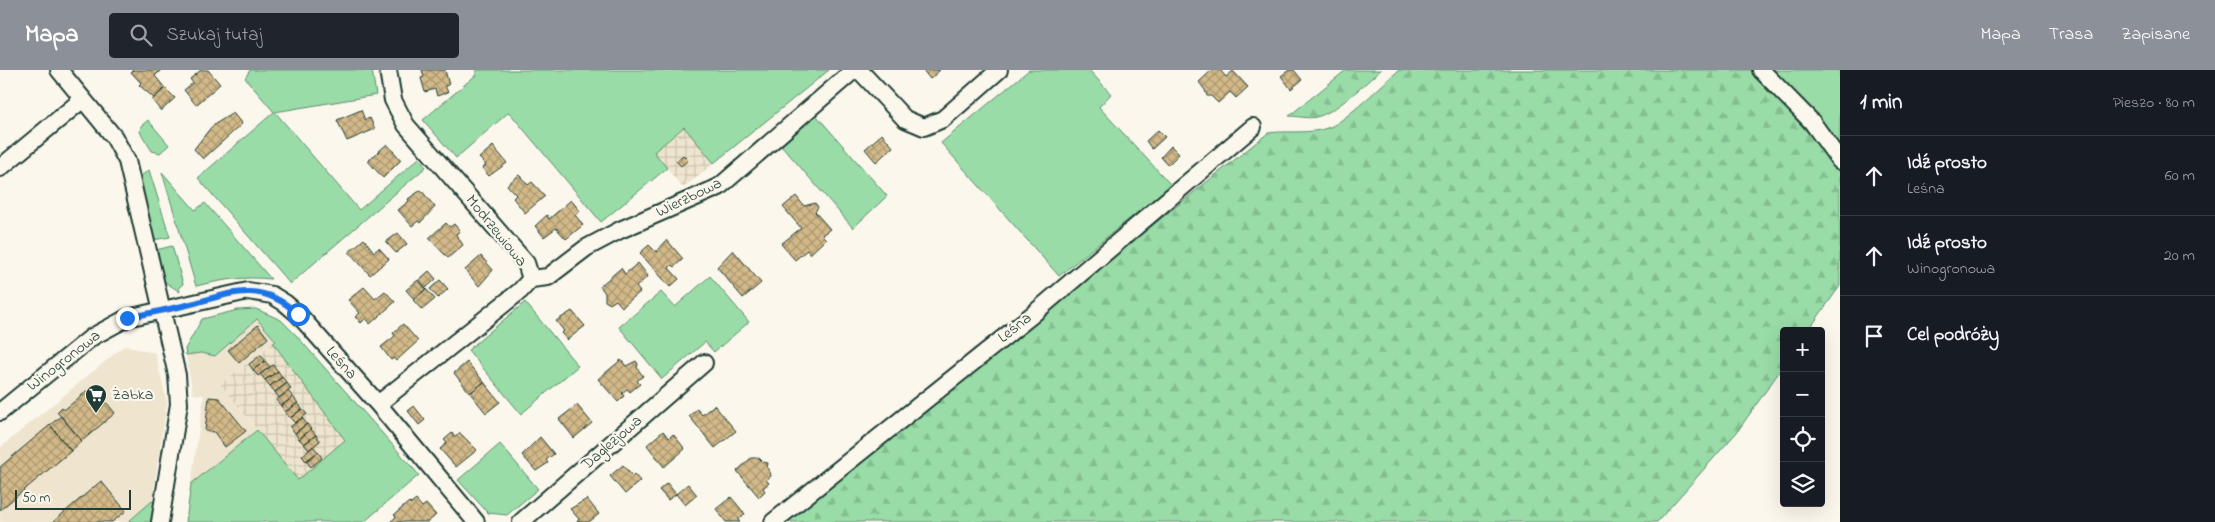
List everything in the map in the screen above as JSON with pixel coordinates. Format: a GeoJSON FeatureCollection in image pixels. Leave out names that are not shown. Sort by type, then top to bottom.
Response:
{"type":"FeatureCollection","features":[{"type":"Feature","properties":{"kind":"street"},"geometry":{"type":"LineString","coordinates":[[59,70],[117,141],[127,161],[177,375],[179,397],[160,522]]}},
{"type":"Feature","properties":{"kind":"street","name":"Modrzewiowa"},"geometry":{"type":"LineString","coordinates":[[378,404],[520,290],[531,279],[526,264],[406,125],[392,100],[388,70]]}},
{"type":"Feature","properties":{"kind":"street","name":"Wierzbowa"},"geometry":{"type":"LineString","coordinates":[[531,279],[548,277],[586,248],[620,230],[719,187],[854,70]]}},
{"type":"Feature","properties":{"kind":"street"},"geometry":{"type":"LineString","coordinates":[[859,70],[905,119],[924,126],[943,119],[999,70]]}},
{"type":"Feature","properties":{"kind":"street"},"geometry":{"type":"LineString","coordinates":[[1760,70],[1812,122],[1840,161]]}},
{"type":"Feature","properties":{"kind":"street"},"geometry":{"type":"LineString","coordinates":[[0,168],[83,99]]}},
{"type":"Feature","properties":{"kind":"street","name":"Leśna"},"geometry":{"type":"LineString","coordinates":[[773,522],[1032,315],[1253,128]]}},
{"type":"Feature","properties":{"kind":"street","name":"Leśna"},"geometry":{"type":"LineString","coordinates":[[162,310],[248,291],[272,295],[285,303],[298,314],[378,404],[476,522]]}},
{"type":"Feature","properties":{"kind":"street","name":"Winogronowa"},"geometry":{"type":"LineString","coordinates":[[0,412],[92,337],[109,326],[127,318],[162,310]]}},
{"type":"Feature","properties":{"kind":"street","name":"Daglezjowa"},"geometry":{"type":"LineString","coordinates":[[521,522],[704,364]]}},
{"type":"Feature","properties":{"kind":"shaded area"},"geometry":{"type":"Polygon","coordinates":[[[685,127],[714,163],[683,188],[654,152],[685,127]]]}},
{"type":"Feature","properties":{"kind":"shaded area"},"geometry":{"type":"Polygon","coordinates":[[[257,319],[276,341],[220,384],[257,430],[191,484],[204,395],[193,394],[186,355],[201,353],[216,356],[257,319]]]}},
{"type":"Feature","properties":{"kind":"shaded area"},"geometry":{"type":"Polygon","coordinates":[[[273,343],[346,440],[298,480],[220,384],[273,343]]]}},
{"type":"Feature","properties":{"kind":"shaded area"},"geometry":{"type":"Polygon","coordinates":[[[124,346],[155,353],[167,402],[152,501],[128,522],[0,522],[0,448],[124,346]]]}},
{"type":"Feature","properties":{"kind":"green space"},"geometry":{"type":"Polygon","coordinates":[[[250,70],[372,70],[376,95],[275,112],[359,210],[419,158],[426,167],[290,284],[198,178],[274,112],[245,78],[250,70]]]}},
{"type":"Feature","properties":{"kind":"green space"},"geometry":{"type":"Polygon","coordinates":[[[476,70],[829,70],[714,163],[684,127],[654,152],[667,168],[601,222],[509,112],[456,158],[423,120],[476,75],[476,70]]]}},
{"type":"Feature","properties":{"kind":"green space"},"geometry":{"type":"Polygon","coordinates":[[[1029,70],[1089,70],[1111,94],[1099,107],[1171,185],[1059,276],[941,143],[1029,70]]]}},
{"type":"Feature","properties":{"kind":"green space"},"geometry":{"type":"Polygon","coordinates":[[[1346,70],[1381,70],[1341,104],[1324,114],[1313,118],[1289,116],[1346,70]]]}},
{"type":"Feature","properties":{"kind":"green space"},"geometry":{"type":"Polygon","coordinates":[[[1399,70],[1752,70],[1840,169],[1840,286],[1811,327],[1780,327],[1780,371],[1737,432],[1657,522],[782,522],[1268,133],[1307,132],[1330,127],[1354,110],[1399,70]]]}},
{"type":"Feature","properties":{"kind":"green space"},"geometry":{"type":"Polygon","coordinates":[[[1752,70],[1840,70],[1840,169],[1752,70]]]}},
{"type":"Feature","properties":{"kind":"green space"},"geometry":{"type":"Polygon","coordinates":[[[816,115],[887,196],[853,228],[781,145],[816,115]]]}},
{"type":"Feature","properties":{"kind":"green space"},"geometry":{"type":"Polygon","coordinates":[[[148,120],[169,145],[160,153],[152,151],[140,132],[141,126],[148,120]]]}},
{"type":"Feature","properties":{"kind":"green space"},"geometry":{"type":"Polygon","coordinates":[[[149,170],[170,237],[153,240],[140,181],[141,176],[149,170]]]}},
{"type":"Feature","properties":{"kind":"green space"},"geometry":{"type":"Polygon","coordinates":[[[162,172],[195,210],[205,203],[271,279],[233,279],[196,286],[162,172]]]}},
{"type":"Feature","properties":{"kind":"green space"},"geometry":{"type":"Polygon","coordinates":[[[172,246],[183,284],[179,287],[180,292],[165,282],[156,250],[172,246]]]}},
{"type":"Feature","properties":{"kind":"green space"},"geometry":{"type":"Polygon","coordinates":[[[710,276],[749,322],[714,352],[705,342],[662,379],[619,327],[661,292],[675,307],[710,276]]]}},
{"type":"Feature","properties":{"kind":"green space"},"geometry":{"type":"Polygon","coordinates":[[[525,302],[578,366],[521,414],[468,350],[525,302]]]}},
{"type":"Feature","properties":{"kind":"green space"},"geometry":{"type":"Polygon","coordinates":[[[256,309],[281,320],[295,334],[419,475],[364,522],[186,522],[191,484],[257,430],[298,480],[345,440],[273,343],[276,341],[257,319],[215,356],[201,353],[186,355],[185,349],[202,319],[238,310],[256,309]]]}},
{"type":"Feature","properties":{"kind":"green space"},"geometry":{"type":"Polygon","coordinates":[[[500,444],[538,489],[507,515],[488,513],[458,480],[500,444]]]}},
{"type":"Feature","properties":{"kind":"green space"},"geometry":{"type":"Polygon","coordinates":[[[152,501],[155,503],[152,522],[128,522],[152,501]]]}},
{"type":"Feature","properties":{"kind":"building"},"geometry":{"type":"Polygon","coordinates":[[[133,70],[161,70],[155,76],[165,88],[154,98],[139,85],[141,83],[131,72],[133,70]]]}},
{"type":"Feature","properties":{"kind":"building"},"geometry":{"type":"Polygon","coordinates":[[[201,70],[208,70],[220,84],[196,105],[184,90],[193,83],[190,79],[201,70]]]}},
{"type":"Feature","properties":{"kind":"building"},"geometry":{"type":"Polygon","coordinates":[[[422,70],[445,70],[449,85],[445,86],[448,92],[437,96],[435,89],[425,92],[421,78],[424,77],[422,70]]]}},
{"type":"Feature","properties":{"kind":"building"},"geometry":{"type":"Polygon","coordinates":[[[923,70],[940,70],[930,79],[923,70]]]}},
{"type":"Feature","properties":{"kind":"building"},"geometry":{"type":"Polygon","coordinates":[[[1212,70],[1220,70],[1226,77],[1233,71],[1248,87],[1236,98],[1230,92],[1218,103],[1211,96],[1207,96],[1199,82],[1212,70]]]}},
{"type":"Feature","properties":{"kind":"building"},"geometry":{"type":"Polygon","coordinates":[[[1289,70],[1294,70],[1302,80],[1291,89],[1281,76],[1289,70]]]}},
{"type":"Feature","properties":{"kind":"building"},"geometry":{"type":"Polygon","coordinates":[[[165,88],[175,98],[161,111],[152,100],[165,88]]]}},
{"type":"Feature","properties":{"kind":"building"},"geometry":{"type":"Polygon","coordinates":[[[361,110],[365,120],[370,118],[375,129],[347,141],[337,120],[361,110]]]}},
{"type":"Feature","properties":{"kind":"building"},"geometry":{"type":"Polygon","coordinates":[[[233,113],[242,124],[203,159],[194,149],[212,126],[233,113]]]}},
{"type":"Feature","properties":{"kind":"building"},"geometry":{"type":"Polygon","coordinates":[[[1158,130],[1165,137],[1152,149],[1146,141],[1158,130]]]}},
{"type":"Feature","properties":{"kind":"building"},"geometry":{"type":"Polygon","coordinates":[[[882,134],[893,147],[876,162],[865,149],[882,134]]]}},
{"type":"Feature","properties":{"kind":"building"},"geometry":{"type":"Polygon","coordinates":[[[387,144],[401,160],[383,178],[368,161],[387,144]]]}},
{"type":"Feature","properties":{"kind":"building"},"geometry":{"type":"Polygon","coordinates":[[[493,146],[507,163],[489,176],[482,168],[486,165],[479,158],[493,146]]]}},
{"type":"Feature","properties":{"kind":"building"},"geometry":{"type":"Polygon","coordinates":[[[1171,146],[1179,154],[1168,165],[1161,157],[1171,146]]]}},
{"type":"Feature","properties":{"kind":"building"},"geometry":{"type":"Polygon","coordinates":[[[683,155],[688,160],[681,166],[676,161],[683,155]]]}},
{"type":"Feature","properties":{"kind":"building"},"geometry":{"type":"Polygon","coordinates":[[[519,175],[528,185],[532,182],[545,196],[525,213],[513,198],[516,195],[507,185],[519,175]]]}},
{"type":"Feature","properties":{"kind":"building"},"geometry":{"type":"Polygon","coordinates":[[[421,190],[435,207],[420,223],[418,221],[412,226],[398,210],[409,201],[408,199],[421,190]]]}},
{"type":"Feature","properties":{"kind":"building"},"geometry":{"type":"Polygon","coordinates":[[[796,196],[804,206],[815,203],[818,207],[815,212],[830,229],[822,235],[826,239],[810,254],[807,250],[795,260],[781,244],[801,228],[783,207],[796,196]]]}},
{"type":"Feature","properties":{"kind":"building"},"geometry":{"type":"Polygon","coordinates":[[[571,200],[580,211],[575,215],[583,225],[566,239],[556,228],[544,237],[535,226],[547,215],[549,219],[571,200]]]}},
{"type":"Feature","properties":{"kind":"building"},"geometry":{"type":"Polygon","coordinates":[[[446,223],[450,227],[454,224],[460,231],[456,234],[463,245],[448,258],[429,238],[446,223]]]}},
{"type":"Feature","properties":{"kind":"building"},"geometry":{"type":"Polygon","coordinates":[[[398,233],[407,244],[396,253],[386,242],[398,233]]]}},
{"type":"Feature","properties":{"kind":"building"},"geometry":{"type":"Polygon","coordinates":[[[364,239],[374,252],[379,248],[389,259],[370,275],[349,252],[364,239]]]}},
{"type":"Feature","properties":{"kind":"building"},"geometry":{"type":"Polygon","coordinates":[[[667,240],[683,259],[674,267],[672,265],[669,268],[679,279],[670,287],[640,253],[649,245],[656,252],[667,240]]]}},
{"type":"Feature","properties":{"kind":"building"},"geometry":{"type":"Polygon","coordinates":[[[733,250],[761,283],[743,298],[717,267],[733,250]]]}},
{"type":"Feature","properties":{"kind":"building"},"geometry":{"type":"Polygon","coordinates":[[[481,256],[493,270],[479,286],[465,270],[481,256]]]}},
{"type":"Feature","properties":{"kind":"building"},"geometry":{"type":"Polygon","coordinates":[[[638,263],[648,276],[636,287],[640,292],[622,307],[616,300],[610,304],[605,301],[605,293],[600,286],[621,268],[625,274],[638,263]]]}},
{"type":"Feature","properties":{"kind":"building"},"geometry":{"type":"Polygon","coordinates":[[[429,271],[436,279],[426,288],[419,280],[429,271]]]}},
{"type":"Feature","properties":{"kind":"building"},"geometry":{"type":"Polygon","coordinates":[[[418,280],[426,289],[414,299],[406,290],[418,280]]]}},
{"type":"Feature","properties":{"kind":"building"},"geometry":{"type":"Polygon","coordinates":[[[440,280],[448,289],[438,298],[430,289],[440,280]]]}},
{"type":"Feature","properties":{"kind":"building"},"geometry":{"type":"Polygon","coordinates":[[[364,287],[375,299],[385,291],[395,302],[370,324],[366,318],[361,323],[355,317],[360,313],[348,300],[364,287]]]}},
{"type":"Feature","properties":{"kind":"building"},"geometry":{"type":"Polygon","coordinates":[[[426,289],[435,299],[422,310],[413,300],[426,289]]]}},
{"type":"Feature","properties":{"kind":"building"},"geometry":{"type":"Polygon","coordinates":[[[572,311],[585,326],[567,340],[561,333],[564,331],[556,321],[572,311]]]}},
{"type":"Feature","properties":{"kind":"building"},"geometry":{"type":"Polygon","coordinates":[[[403,324],[418,341],[396,361],[394,358],[391,360],[381,347],[395,336],[393,333],[403,324]]]}},
{"type":"Feature","properties":{"kind":"building"},"geometry":{"type":"Polygon","coordinates":[[[258,325],[268,338],[239,363],[228,350],[258,325]]]}},
{"type":"Feature","properties":{"kind":"building"},"geometry":{"type":"Polygon","coordinates":[[[261,355],[265,361],[253,370],[249,364],[261,355]]]}},
{"type":"Feature","properties":{"kind":"building"},"geometry":{"type":"Polygon","coordinates":[[[621,360],[626,366],[636,361],[638,364],[637,368],[643,376],[637,381],[640,384],[630,392],[627,389],[622,393],[624,396],[618,402],[598,379],[621,360]]]}},
{"type":"Feature","properties":{"kind":"building"},"geometry":{"type":"Polygon","coordinates":[[[265,361],[270,367],[258,376],[253,370],[265,361]]]}},
{"type":"Feature","properties":{"kind":"building"},"geometry":{"type":"Polygon","coordinates":[[[467,362],[484,382],[470,393],[454,373],[467,362]]]}},
{"type":"Feature","properties":{"kind":"building"},"geometry":{"type":"Polygon","coordinates":[[[273,365],[278,371],[265,380],[260,374],[273,365]]]}},
{"type":"Feature","properties":{"kind":"building"},"geometry":{"type":"Polygon","coordinates":[[[278,371],[282,377],[270,386],[265,380],[278,371]]]}},
{"type":"Feature","properties":{"kind":"building"},"geometry":{"type":"Polygon","coordinates":[[[282,377],[287,383],[275,392],[270,386],[282,377]]]}},
{"type":"Feature","properties":{"kind":"building"},"geometry":{"type":"Polygon","coordinates":[[[484,382],[500,402],[486,413],[470,393],[484,382]]]}},
{"type":"Feature","properties":{"kind":"building"},"geometry":{"type":"Polygon","coordinates":[[[287,383],[291,389],[279,398],[275,392],[287,383]]]}},
{"type":"Feature","properties":{"kind":"building"},"geometry":{"type":"Polygon","coordinates":[[[93,386],[115,413],[82,441],[57,412],[62,407],[64,410],[93,386]]]}},
{"type":"Feature","properties":{"kind":"building"},"geometry":{"type":"Polygon","coordinates":[[[288,391],[293,397],[281,406],[276,400],[288,391]]]}},
{"type":"Feature","properties":{"kind":"building"},"geometry":{"type":"Polygon","coordinates":[[[209,397],[219,398],[246,431],[225,447],[214,432],[205,431],[209,397]]]}},
{"type":"Feature","properties":{"kind":"building"},"geometry":{"type":"Polygon","coordinates":[[[293,397],[298,403],[285,412],[281,406],[293,397]]]}},
{"type":"Feature","properties":{"kind":"building"},"geometry":{"type":"Polygon","coordinates":[[[298,403],[302,409],[290,418],[285,412],[298,403]]]}},
{"type":"Feature","properties":{"kind":"building"},"geometry":{"type":"Polygon","coordinates":[[[577,405],[592,423],[574,438],[559,419],[577,405]]]}},
{"type":"Feature","properties":{"kind":"building"},"geometry":{"type":"Polygon","coordinates":[[[714,405],[736,431],[715,448],[689,416],[697,409],[702,415],[714,405]]]}},
{"type":"Feature","properties":{"kind":"building"},"geometry":{"type":"Polygon","coordinates":[[[414,406],[425,420],[419,425],[408,411],[414,406]]]}},
{"type":"Feature","properties":{"kind":"building"},"geometry":{"type":"Polygon","coordinates":[[[302,409],[307,414],[295,423],[290,418],[302,409]]]}},
{"type":"Feature","properties":{"kind":"building"},"geometry":{"type":"Polygon","coordinates":[[[61,416],[82,441],[71,451],[50,425],[61,416]]]}},
{"type":"Feature","properties":{"kind":"building"},"geometry":{"type":"Polygon","coordinates":[[[302,418],[307,424],[295,433],[290,427],[302,418]]]}},
{"type":"Feature","properties":{"kind":"building"},"geometry":{"type":"Polygon","coordinates":[[[307,424],[311,429],[299,439],[295,433],[307,424]]]}},
{"type":"Feature","properties":{"kind":"building"},"geometry":{"type":"Polygon","coordinates":[[[50,425],[71,451],[0,510],[0,467],[50,425]]]}},
{"type":"Feature","properties":{"kind":"building"},"geometry":{"type":"Polygon","coordinates":[[[311,429],[316,435],[304,444],[299,439],[311,429]]]}},
{"type":"Feature","properties":{"kind":"building"},"geometry":{"type":"Polygon","coordinates":[[[663,431],[669,438],[673,434],[685,449],[664,467],[647,445],[663,431]]]}},
{"type":"Feature","properties":{"kind":"building"},"geometry":{"type":"Polygon","coordinates":[[[452,433],[455,437],[460,433],[477,450],[456,467],[440,449],[447,443],[444,440],[452,433]]]}},
{"type":"Feature","properties":{"kind":"building"},"geometry":{"type":"Polygon","coordinates":[[[316,435],[320,441],[309,450],[304,444],[316,435]]]}},
{"type":"Feature","properties":{"kind":"building"},"geometry":{"type":"Polygon","coordinates":[[[540,437],[554,454],[546,460],[548,463],[536,471],[522,455],[540,437]]]}},
{"type":"Feature","properties":{"kind":"building"},"geometry":{"type":"Polygon","coordinates":[[[313,446],[318,452],[306,461],[302,456],[313,446]]]}},
{"type":"Feature","properties":{"kind":"building"},"geometry":{"type":"Polygon","coordinates":[[[318,452],[322,458],[311,467],[306,461],[318,452]]]}},
{"type":"Feature","properties":{"kind":"building"},"geometry":{"type":"Polygon","coordinates":[[[751,458],[759,458],[763,462],[768,463],[767,468],[771,476],[766,480],[769,483],[763,488],[765,491],[759,497],[737,471],[751,458]]]}},
{"type":"Feature","properties":{"kind":"building"},"geometry":{"type":"Polygon","coordinates":[[[623,465],[632,476],[634,474],[640,481],[625,494],[610,476],[623,465]]]}},
{"type":"Feature","properties":{"kind":"building"},"geometry":{"type":"Polygon","coordinates":[[[101,481],[126,511],[112,522],[53,522],[101,481]]]}},
{"type":"Feature","properties":{"kind":"building"},"geometry":{"type":"Polygon","coordinates":[[[667,483],[676,494],[668,500],[659,490],[667,483]]]}},
{"type":"Feature","properties":{"kind":"building"},"geometry":{"type":"Polygon","coordinates":[[[688,484],[697,495],[685,505],[676,494],[688,484]]]}},
{"type":"Feature","properties":{"kind":"building"},"geometry":{"type":"Polygon","coordinates":[[[731,497],[745,514],[738,520],[740,522],[726,522],[716,509],[731,497]]]}},
{"type":"Feature","properties":{"kind":"building"},"geometry":{"type":"Polygon","coordinates":[[[587,499],[599,514],[589,522],[577,522],[579,519],[570,509],[587,499]]]}},
{"type":"Feature","properties":{"kind":"building"},"geometry":{"type":"Polygon","coordinates":[[[416,500],[422,507],[426,504],[436,515],[428,522],[390,522],[396,517],[394,515],[409,502],[411,504],[416,500]]]}},
{"type":"Feature","properties":{"kind":"place","name":"Żabka"},"geometry":{"type":"Point","coordinates":[96,414]}},
{"type":"Feature","properties":{"kind":"route"},"geometry":{"type":"LineString","coordinates":[[127,318],[217,296],[248,291],[272,295],[298,314]]}}]}
